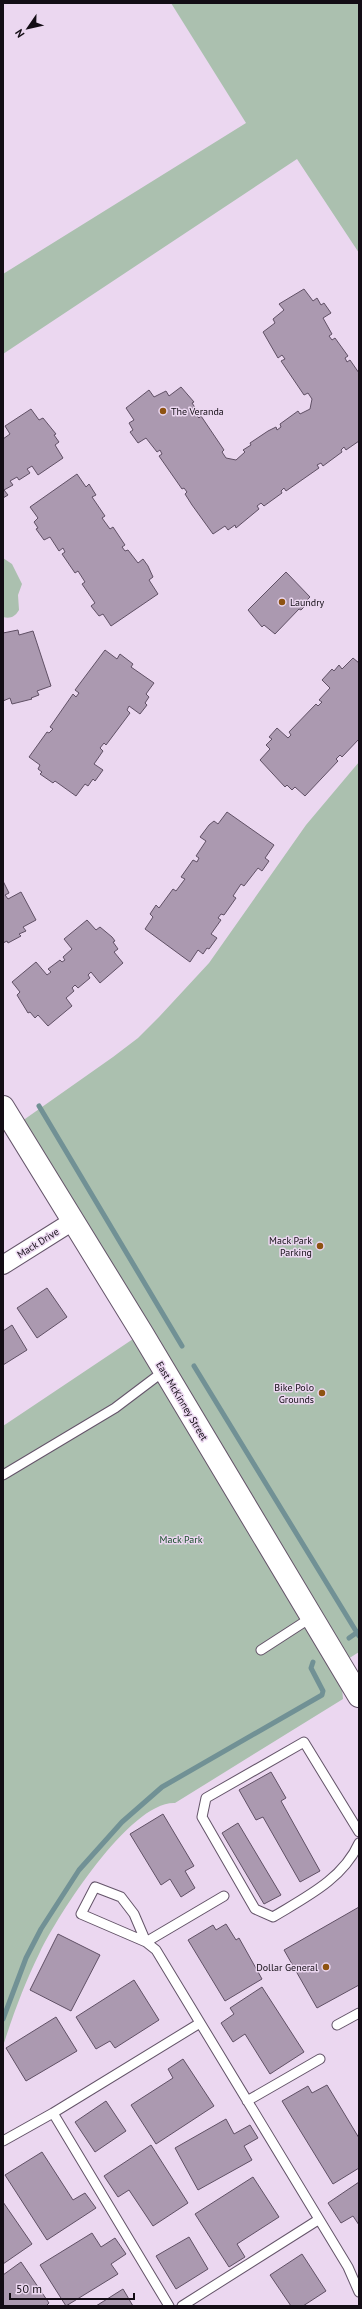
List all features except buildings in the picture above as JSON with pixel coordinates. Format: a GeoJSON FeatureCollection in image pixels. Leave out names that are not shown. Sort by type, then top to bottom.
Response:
{"type":"FeatureCollection","features":[{"type":"Feature","properties":{"kind":"main road","name":"East McKinney Street"},"geometry":{"type":"LineString","coordinates":[[3,1107],[164,1371],[359,1696]]}},
{"type":"Feature","properties":{"kind":"street","name":"Mack Drive"},"geometry":{"type":"LineString","coordinates":[[3,1264],[73,1221]]}},
{"type":"Feature","properties":{"kind":"lane"},"geometry":{"type":"LineString","coordinates":[[3,1474],[115,1408],[164,1371]]}},
{"type":"Feature","properties":{"kind":"lane"},"geometry":{"type":"LineString","coordinates":[[261,1650],[312,1617]]}},
{"type":"Feature","properties":{"kind":"lane"},"geometry":{"type":"LineString","coordinates":[[359,1832],[304,1742],[206,1798],[202,1817],[255,1909],[274,1917],[321,1888],[353,1857],[359,1843]]}},
{"type":"Feature","properties":{"kind":"lane"},"geometry":{"type":"LineString","coordinates":[[146,1942],[134,1914],[121,1897],[95,1887],[81,1914],[146,1942],[156,1950],[248,2101],[318,2220],[348,2267],[359,2292]]}},
{"type":"Feature","properties":{"kind":"lane"},"geometry":{"type":"LineString","coordinates":[[146,1942],[224,1896]]}},
{"type":"Feature","properties":{"kind":"lane"},"geometry":{"type":"LineString","coordinates":[[337,2025],[359,2013]]}},
{"type":"Feature","properties":{"kind":"lane"},"geometry":{"type":"LineString","coordinates":[[3,2141],[53,2113],[200,2023]]}},
{"type":"Feature","properties":{"kind":"lane"},"geometry":{"type":"LineString","coordinates":[[248,2101],[320,2059]]}},
{"type":"Feature","properties":{"kind":"lane"},"geometry":{"type":"LineString","coordinates":[[53,2113],[169,2306]]}},
{"type":"Feature","properties":{"kind":"lane"},"geometry":{"type":"LineString","coordinates":[[182,2306],[318,2220]]}},
{"type":"Feature","properties":{"kind":"green space"},"geometry":{"type":"Polygon","coordinates":[[[171,3],[359,3],[359,253],[297,159],[3,354],[3,274],[246,123],[171,3]]]}},
{"type":"Feature","properties":{"kind":"green space"},"geometry":{"type":"Polygon","coordinates":[[[3,558],[12,564],[22,584],[18,595],[19,610],[14,616],[8,618],[3,617],[3,558]]]}},
{"type":"Feature","properties":{"kind":"green space","name":"Mack Park"},"geometry":{"type":"Polygon","coordinates":[[[359,762],[359,1652],[340,1664],[343,1699],[175,1803],[157,1807],[137,1820],[117,1840],[97,1863],[79,1888],[49,1935],[24,1987],[3,2046],[3,1426],[142,1333],[15,1126],[113,1057],[138,1038],[159,1017],[209,963],[306,825],[359,762]]]}},
{"type":"Feature","properties":{"kind":"waterway"},"geometry":{"type":"LineString","coordinates":[[39,1106],[182,1346]]}},
{"type":"Feature","properties":{"kind":"waterway"},"geometry":{"type":"LineString","coordinates":[[194,1366],[359,1636]]}},
{"type":"Feature","properties":{"kind":"waterway"},"geometry":{"type":"LineString","coordinates":[[349,1638],[359,1631]]}},
{"type":"Feature","properties":{"kind":"waterway"},"geometry":{"type":"LineString","coordinates":[[3,2019],[26,1958],[41,1929],[79,1870],[122,1822],[162,1787],[322,1695],[323,1691],[311,1668],[313,1662]]}},
{"type":"Feature","properties":{"kind":"place","name":"The Veranda"},"geometry":{"type":"Point","coordinates":[163,411]}},
{"type":"Feature","properties":{"kind":"place","name":"Laundry"},"geometry":{"type":"Point","coordinates":[282,602]}},
{"type":"Feature","properties":{"kind":"place","name":"Mack Park Parking"},"geometry":{"type":"Point","coordinates":[320,1246]}},
{"type":"Feature","properties":{"kind":"place","name":"Bike Polo Grounds"},"geometry":{"type":"Point","coordinates":[322,1393]}},
{"type":"Feature","properties":{"kind":"place","name":"Dollar General"},"geometry":{"type":"Point","coordinates":[326,1967]}}]}
